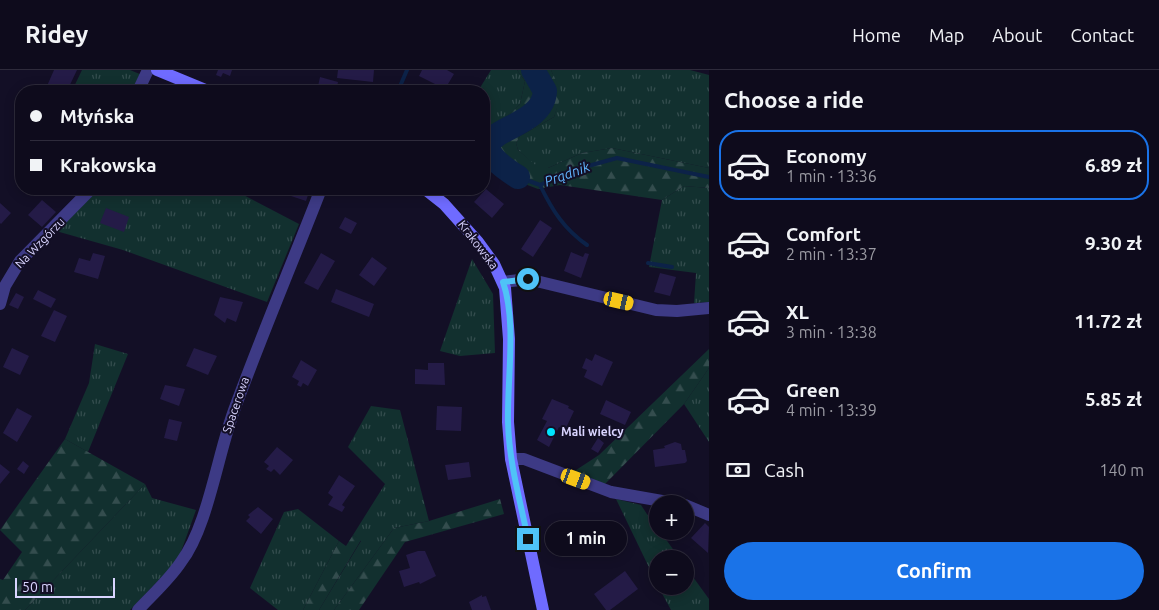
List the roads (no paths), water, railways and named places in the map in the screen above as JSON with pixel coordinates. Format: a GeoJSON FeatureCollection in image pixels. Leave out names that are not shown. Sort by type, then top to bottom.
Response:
{"type":"FeatureCollection","features":[{"type":"Feature","properties":{"kind":"main road"},"geometry":{"type":"LineString","coordinates":[[158,70],[194,85]]}},
{"type":"Feature","properties":{"kind":"main road","name":"Krakowska"},"geometry":{"type":"LineString","coordinates":[[433,195],[444,204],[478,242],[494,264],[503,282],[507,304],[508,422],[511,459],[543,610]]}},
{"type":"Feature","properties":{"kind":"street"},"geometry":{"type":"LineString","coordinates":[[141,85],[148,70]]}},
{"type":"Feature","properties":{"kind":"street","name":"Na Wzgórzu"},"geometry":{"type":"LineString","coordinates":[[0,304],[5,286],[20,261],[85,195]]}},
{"type":"Feature","properties":{"kind":"street","name":"Spacerowa"},"geometry":{"type":"LineString","coordinates":[[138,610],[182,561],[200,525],[232,415],[258,345],[293,264],[318,195]]}},
{"type":"Feature","properties":{"kind":"street"},"geometry":{"type":"LineString","coordinates":[[503,282],[528,279],[656,310],[677,311],[709,308]]}},
{"type":"Feature","properties":{"kind":"street"},"geometry":{"type":"LineString","coordinates":[[511,459],[524,460],[611,492],[649,499]]}},
{"type":"Feature","properties":{"kind":"street"},"geometry":{"type":"LineString","coordinates":[[694,509],[709,515]]}},
{"type":"Feature","properties":{"kind":"waterway"},"geometry":{"type":"LineString","coordinates":[[401,85],[407,70]]}},
{"type":"Feature","properties":{"kind":"waterway","name":"Prądnik"},"geometry":{"type":"LineString","coordinates":[[490,144],[491,140],[529,117],[540,106],[545,91],[533,70]]}},
{"type":"Feature","properties":{"kind":"waterway","name":"Prądnik"},"geometry":{"type":"LineString","coordinates":[[490,151],[496,161],[518,177]]}},
{"type":"Feature","properties":{"kind":"waterway","name":"Prądnik"},"geometry":{"type":"LineString","coordinates":[[518,177],[540,185],[570,171],[617,158],[709,177]]}},
{"type":"Feature","properties":{"kind":"waterway"},"geometry":{"type":"LineString","coordinates":[[540,185],[559,218],[587,245]]}},
{"type":"Feature","properties":{"kind":"waterway"},"geometry":{"type":"LineString","coordinates":[[648,263],[672,267]]}},
{"type":"Feature","properties":{"kind":"place","name":"Mali wielcy"},"geometry":{"type":"Point","coordinates":[551,432]}}]}
